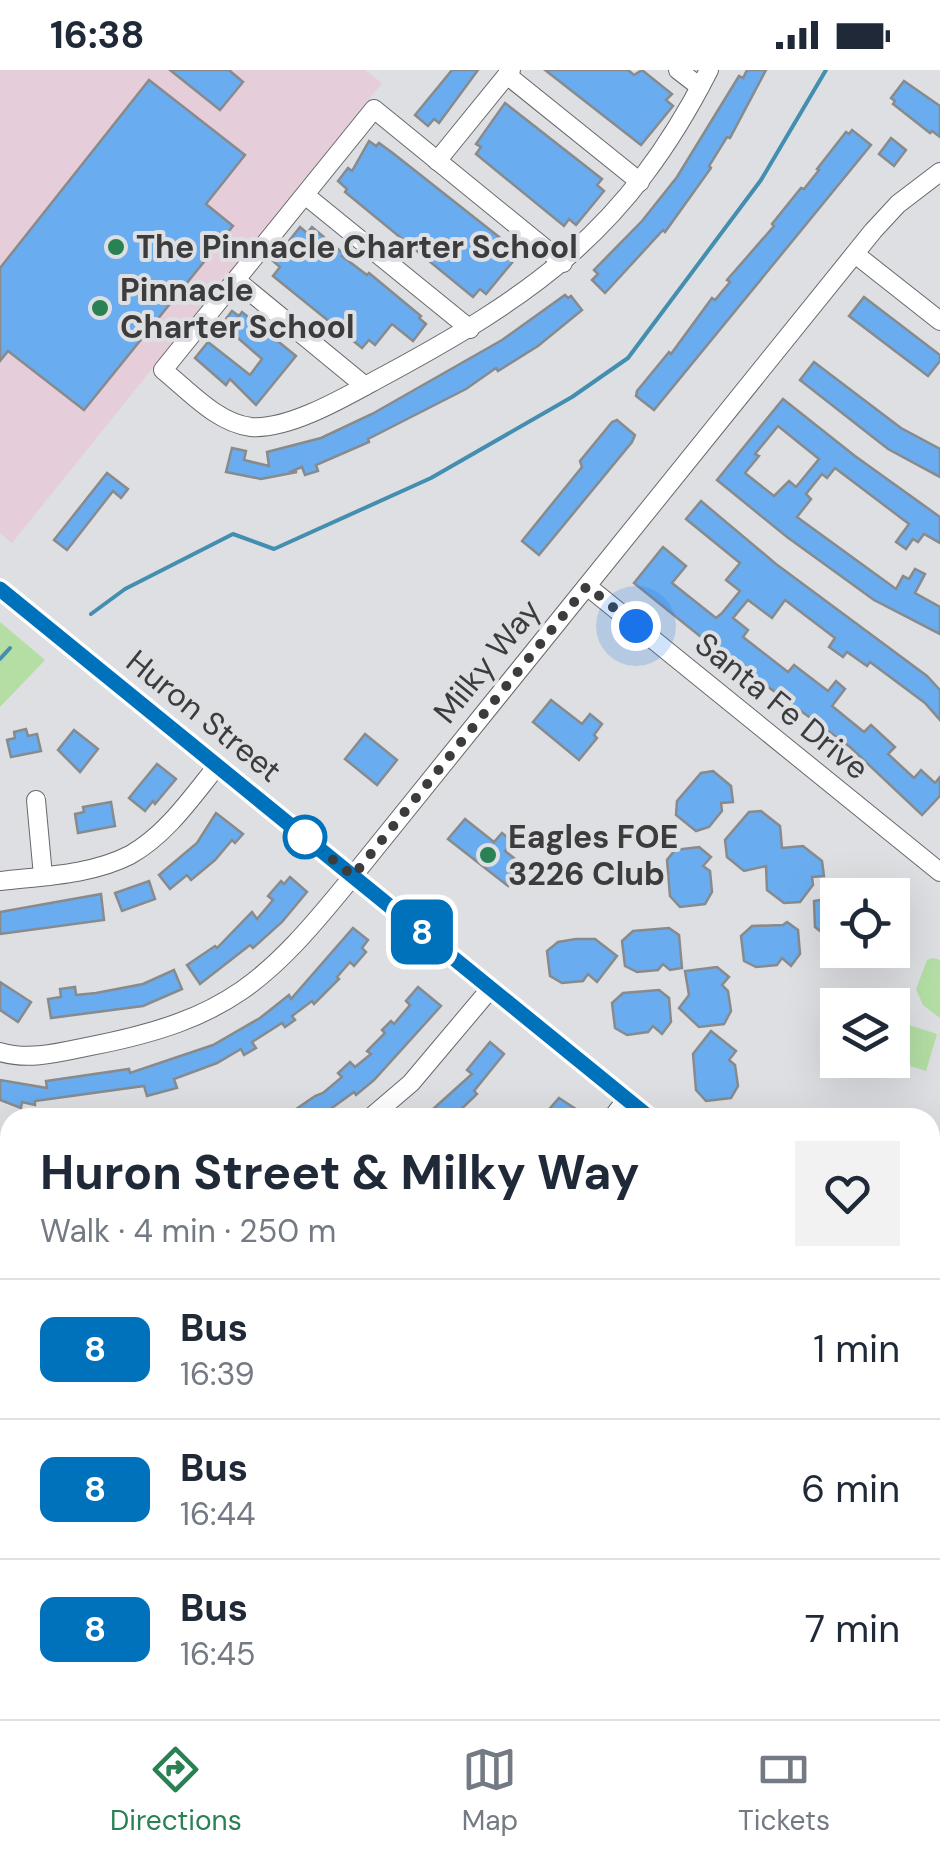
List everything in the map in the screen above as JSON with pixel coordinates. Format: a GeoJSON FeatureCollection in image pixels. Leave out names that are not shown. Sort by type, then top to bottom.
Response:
{"type":"FeatureCollection","features":[{"type":"Feature","properties":{"kind":"main road","name":"Huron Street"},"geometry":{"type":"LineString","coordinates":[[0,589],[638,1108]]}},
{"type":"Feature","properties":{"kind":"street"},"geometry":{"type":"LineString","coordinates":[[678,70],[700,88]]}},
{"type":"Feature","properties":{"kind":"street"},"geometry":{"type":"LineString","coordinates":[[563,263],[374,110],[163,370],[231,422],[256,427],[273,425],[366,386],[470,329],[563,263],[598,231],[640,182],[709,70]]}},
{"type":"Feature","properties":{"kind":"street"},"geometry":{"type":"LineString","coordinates":[[438,161],[509,72],[640,182]]}},
{"type":"Feature","properties":{"kind":"street","name":"Milky Way"},"geometry":{"type":"LineString","coordinates":[[0,1052],[13,1056],[42,1055],[158,1032],[235,997],[273,968],[353,876],[855,254],[898,204],[940,172]]}},
{"type":"Feature","properties":{"kind":"street"},"geometry":{"type":"LineString","coordinates":[[304,195],[470,329]]}},
{"type":"Feature","properties":{"kind":"street"},"geometry":{"type":"LineString","coordinates":[[855,254],[940,321]]}},
{"type":"Feature","properties":{"kind":"street"},"geometry":{"type":"LineString","coordinates":[[236,280],[366,386]]}},
{"type":"Feature","properties":{"kind":"street","name":"Santa Fe Drive"},"geometry":{"type":"LineString","coordinates":[[587,586],[940,872]]}},
{"type":"Feature","properties":{"kind":"street"},"geometry":{"type":"LineString","coordinates":[[0,881],[82,871],[114,862],[142,847],[163,829],[217,766]]}},
{"type":"Feature","properties":{"kind":"street"},"geometry":{"type":"LineString","coordinates":[[36,800],[43,876]]}},
{"type":"Feature","properties":{"kind":"street"},"geometry":{"type":"LineString","coordinates":[[382,1108],[411,1083],[491,988]]}},
{"type":"Feature","properties":{"kind":"street"},"geometry":{"type":"LineString","coordinates":[[620,1108],[627,1099]]}},
{"type":"Feature","properties":{"kind":"shaded area","name":"Pinnacle Charter School"},"geometry":{"type":"Polygon","coordinates":[[[0,70],[365,70],[382,83],[12,543],[0,533],[0,70]]]}},
{"type":"Feature","properties":{"kind":"green space"},"geometry":{"type":"Polygon","coordinates":[[[0,622],[45,660],[0,707],[0,622]]]}},
{"type":"Feature","properties":{"kind":"green space"},"geometry":{"type":"Polygon","coordinates":[[[927,960],[940,960],[940,1018],[923,1005],[916,989],[927,960]]]}},
{"type":"Feature","properties":{"kind":"green space"},"geometry":{"type":"Polygon","coordinates":[[[910,1025],[937,1034],[926,1071],[910,1066],[910,1025]]]}},
{"type":"Feature","properties":{"kind":"building"},"geometry":{"type":"Polygon","coordinates":[[[170,70],[229,70],[243,82],[220,110],[170,70]]]}},
{"type":"Feature","properties":{"kind":"building"},"geometry":{"type":"Polygon","coordinates":[[[452,70],[478,70],[439,123],[434,119],[428,126],[415,115],[452,70]]]}},
{"type":"Feature","properties":{"kind":"building"},"geometry":{"type":"Polygon","coordinates":[[[545,70],[628,70],[634,75],[642,70],[672,94],[666,100],[673,106],[641,145],[545,70]]]}},
{"type":"Feature","properties":{"kind":"building"},"geometry":{"type":"Polygon","coordinates":[[[747,70],[766,70],[711,168],[665,232],[605,293],[592,280],[598,274],[594,270],[642,221],[677,177],[739,76],[743,78],[747,70]]]}},
{"type":"Feature","properties":{"kind":"building","name":"The Pinnacle Charter School"},"geometry":{"type":"Polygon","coordinates":[[[149,80],[245,155],[206,204],[233,226],[84,410],[8,351],[0,361],[0,268],[149,80]]]}},
{"type":"Feature","properties":{"kind":"building"},"geometry":{"type":"Polygon","coordinates":[[[904,81],[940,106],[940,137],[893,104],[891,98],[904,81]]]}},
{"type":"Feature","properties":{"kind":"building"},"geometry":{"type":"Polygon","coordinates":[[[505,103],[602,179],[597,185],[604,191],[576,225],[569,219],[564,226],[476,154],[481,147],[476,144],[505,103]]]}},
{"type":"Feature","properties":{"kind":"building"},"geometry":{"type":"Polygon","coordinates":[[[852,130],[871,145],[654,410],[636,396],[637,391],[671,354],[712,298],[715,300],[730,282],[727,280],[846,132],[852,130]]]}},
{"type":"Feature","properties":{"kind":"building"},"geometry":{"type":"Polygon","coordinates":[[[891,138],[906,150],[894,166],[879,154],[891,138]]]}},
{"type":"Feature","properties":{"kind":"building"},"geometry":{"type":"Polygon","coordinates":[[[369,141],[394,154],[513,248],[508,254],[515,259],[486,294],[480,289],[473,297],[345,192],[347,189],[338,181],[348,168],[352,171],[369,141]]]}},
{"type":"Feature","properties":{"kind":"building"},"geometry":{"type":"Polygon","coordinates":[[[300,227],[307,233],[312,227],[342,256],[421,316],[426,324],[413,341],[392,324],[375,345],[369,340],[362,348],[273,276],[280,267],[273,261],[300,227]]]}},
{"type":"Feature","properties":{"kind":"building"},"geometry":{"type":"Polygon","coordinates":[[[565,295],[571,296],[582,310],[538,346],[466,389],[368,439],[369,442],[316,465],[318,471],[305,475],[302,467],[292,471],[297,472],[261,479],[226,472],[232,448],[246,451],[244,460],[269,466],[267,452],[321,438],[372,414],[502,340],[565,295]]]}},
{"type":"Feature","properties":{"kind":"building"},"geometry":{"type":"Polygon","coordinates":[[[864,297],[940,355],[928,376],[849,316],[864,297]]]}},
{"type":"Feature","properties":{"kind":"building"},"geometry":{"type":"Polygon","coordinates":[[[232,311],[239,316],[242,312],[296,356],[256,405],[230,379],[226,385],[195,358],[208,342],[250,375],[262,359],[222,324],[232,311]]]}},
{"type":"Feature","properties":{"kind":"building"},"geometry":{"type":"Polygon","coordinates":[[[814,362],[901,428],[940,449],[940,477],[888,449],[800,380],[814,362]]]}},
{"type":"Feature","properties":{"kind":"building"},"geometry":{"type":"Polygon","coordinates":[[[783,399],[940,517],[940,543],[924,534],[918,542],[913,539],[906,549],[896,542],[909,524],[835,468],[827,478],[822,474],[806,494],[811,499],[797,517],[896,589],[903,576],[909,579],[915,569],[925,574],[915,593],[940,607],[940,634],[874,600],[717,480],[783,399]],[[778,426],[745,473],[774,496],[789,481],[796,487],[819,459],[778,426]]]}},
{"type":"Feature","properties":{"kind":"building"},"geometry":{"type":"Polygon","coordinates":[[[617,420],[635,435],[632,442],[539,555],[522,541],[582,467],[580,461],[617,420]]]}},
{"type":"Feature","properties":{"kind":"building"},"geometry":{"type":"Polygon","coordinates":[[[107,473],[128,489],[121,498],[113,491],[67,550],[54,540],[107,473]]]}},
{"type":"Feature","properties":{"kind":"building"},"geometry":{"type":"Polygon","coordinates":[[[701,501],[940,690],[940,720],[925,703],[870,662],[867,666],[847,652],[843,657],[829,647],[835,638],[785,600],[772,618],[748,600],[733,618],[748,630],[743,637],[788,672],[794,665],[828,691],[836,681],[845,689],[832,706],[864,732],[871,725],[895,747],[888,754],[914,778],[921,770],[935,783],[940,777],[940,796],[922,815],[850,747],[634,583],[663,547],[686,566],[672,583],[716,618],[740,591],[726,580],[740,563],[686,519],[701,501]]]}},
{"type":"Feature","properties":{"kind":"building"},"geometry":{"type":"Polygon","coordinates":[[[551,700],[582,724],[590,714],[602,724],[594,735],[597,738],[579,760],[533,722],[551,700]]]}},
{"type":"Feature","properties":{"kind":"building"},"geometry":{"type":"Polygon","coordinates":[[[26,729],[28,736],[37,734],[41,751],[11,757],[7,740],[15,738],[14,732],[26,729]]]}},
{"type":"Feature","properties":{"kind":"building"},"geometry":{"type":"Polygon","coordinates":[[[74,730],[98,749],[80,772],[58,750],[74,730]]]}},
{"type":"Feature","properties":{"kind":"building"},"geometry":{"type":"Polygon","coordinates":[[[365,734],[397,760],[377,785],[345,759],[365,734]]]}},
{"type":"Feature","properties":{"kind":"building"},"geometry":{"type":"Polygon","coordinates":[[[157,764],[176,779],[145,811],[129,798],[157,764]]]}},
{"type":"Feature","properties":{"kind":"building"},"geometry":{"type":"Polygon","coordinates":[[[713,771],[731,786],[733,802],[721,803],[722,811],[709,827],[696,831],[676,815],[677,801],[701,773],[713,771]]]}},
{"type":"Feature","properties":{"kind":"building"},"geometry":{"type":"Polygon","coordinates":[[[111,802],[115,826],[78,833],[75,814],[84,812],[83,807],[111,802]]]}},
{"type":"Feature","properties":{"kind":"building"},"geometry":{"type":"Polygon","coordinates":[[[761,811],[780,826],[782,848],[803,846],[822,861],[824,876],[812,877],[813,885],[800,902],[784,903],[767,890],[766,866],[744,871],[727,857],[725,840],[749,812],[761,811]]]}},
{"type":"Feature","properties":{"kind":"building"},"geometry":{"type":"Polygon","coordinates":[[[216,813],[243,834],[191,880],[187,875],[170,889],[159,875],[197,843],[216,813]]]}},
{"type":"Feature","properties":{"kind":"building"},"geometry":{"type":"Polygon","coordinates":[[[465,819],[494,842],[502,833],[513,842],[505,851],[523,865],[508,886],[448,839],[465,819]]]}},
{"type":"Feature","properties":{"kind":"building"},"geometry":{"type":"Polygon","coordinates":[[[699,847],[711,857],[703,866],[710,871],[712,892],[705,904],[680,907],[670,896],[667,860],[675,850],[699,847]]]}},
{"type":"Feature","properties":{"kind":"building"},"geometry":{"type":"Polygon","coordinates":[[[290,877],[307,892],[282,922],[253,948],[250,945],[200,984],[187,965],[217,948],[252,912],[257,919],[273,900],[268,896],[290,877]]]}},
{"type":"Feature","properties":{"kind":"building"},"geometry":{"type":"Polygon","coordinates":[[[149,881],[155,899],[122,911],[115,893],[149,881]]]}},
{"type":"Feature","properties":{"kind":"building"},"geometry":{"type":"Polygon","coordinates":[[[101,894],[104,920],[0,934],[0,912],[101,894]]]}},
{"type":"Feature","properties":{"kind":"building"},"geometry":{"type":"Polygon","coordinates":[[[820,900],[820,931],[815,927],[814,901],[820,900]]]}},
{"type":"Feature","properties":{"kind":"building"},"geometry":{"type":"Polygon","coordinates":[[[787,922],[798,930],[800,954],[791,966],[782,958],[777,965],[756,967],[744,961],[741,936],[752,926],[787,922]]]}},
{"type":"Feature","properties":{"kind":"building"},"geometry":{"type":"Polygon","coordinates":[[[353,928],[368,940],[362,948],[366,952],[354,966],[350,962],[314,1004],[312,1001],[292,1016],[295,1020],[285,1027],[282,1023],[252,1042],[256,1048],[244,1055],[241,1049],[174,1079],[177,1088],[147,1096],[144,1086],[35,1101],[35,1105],[22,1102],[21,1108],[0,1100],[0,1080],[47,1088],[46,1081],[129,1069],[130,1073],[213,1045],[260,1018],[289,995],[291,999],[353,928]]]}},
{"type":"Feature","properties":{"kind":"building"},"geometry":{"type":"Polygon","coordinates":[[[669,928],[679,935],[682,968],[670,970],[663,964],[658,970],[637,972],[625,966],[622,941],[633,931],[669,928]]]}},
{"type":"Feature","properties":{"kind":"building"},"geometry":{"type":"Polygon","coordinates":[[[595,939],[617,956],[597,982],[588,974],[583,981],[562,983],[550,976],[547,951],[558,942],[595,939]]]}},
{"type":"Feature","properties":{"kind":"building"},"geometry":{"type":"Polygon","coordinates":[[[717,967],[729,977],[722,985],[728,991],[731,1011],[724,1024],[699,1027],[679,1008],[689,995],[685,971],[717,967]]]}},
{"type":"Feature","properties":{"kind":"building"},"geometry":{"type":"Polygon","coordinates":[[[174,970],[182,989],[143,1006],[51,1018],[48,999],[61,997],[60,989],[75,987],[76,995],[96,993],[143,984],[174,970]]]}},
{"type":"Feature","properties":{"kind":"building"},"geometry":{"type":"Polygon","coordinates":[[[0,982],[31,1002],[18,1022],[0,1010],[0,982]]]}},
{"type":"Feature","properties":{"kind":"building"},"geometry":{"type":"Polygon","coordinates":[[[418,987],[441,1006],[356,1095],[354,1092],[332,1108],[298,1108],[342,1077],[338,1073],[350,1062],[355,1067],[371,1054],[367,1051],[385,1033],[382,1030],[391,1021],[394,1024],[410,1005],[406,1001],[418,987]]]}},
{"type":"Feature","properties":{"kind":"building"},"geometry":{"type":"Polygon","coordinates":[[[659,990],[669,998],[671,1022],[662,1034],[653,1026],[648,1032],[627,1035],[615,1028],[612,1003],[623,993],[659,990]]]}},
{"type":"Feature","properties":{"kind":"building"},"geometry":{"type":"Polygon","coordinates":[[[711,1031],[736,1051],[729,1060],[735,1065],[738,1086],[731,1098],[706,1101],[696,1090],[693,1054],[711,1031]]]}},
{"type":"Feature","properties":{"kind":"building"},"geometry":{"type":"Polygon","coordinates":[[[490,1042],[504,1054],[474,1091],[477,1094],[462,1108],[434,1108],[472,1074],[467,1070],[490,1042]]]}},
{"type":"Feature","properties":{"kind":"building"},"geometry":{"type":"Polygon","coordinates":[[[559,1098],[574,1108],[550,1108],[559,1098]]]}},
{"type":"Feature","properties":{"kind":"waterway"},"geometry":{"type":"LineString","coordinates":[[91,614],[125,589],[233,534],[274,549],[431,478],[572,397],[628,358],[761,180],[826,70]]}},
{"type":"Feature","properties":{"kind":"waterway"},"geometry":{"type":"LineString","coordinates":[[0,659],[10,648]]}},
{"type":"Feature","properties":{"kind":"bus line","name":"8"},"geometry":{"type":"LineString","coordinates":[[0,589],[638,1108]]}},
{"type":"Feature","properties":{"kind":"place","name":"The Pinnacle Charter School"},"geometry":{"type":"Point","coordinates":[116,247]}},
{"type":"Feature","properties":{"kind":"place","name":"Pinnacle Charter School"},"geometry":{"type":"Point","coordinates":[100,308]}},
{"type":"Feature","properties":{"kind":"place","name":"Eagles FOE 3226 Club"},"geometry":{"type":"Point","coordinates":[488,855]}},
{"type":"Feature","properties":{"kind":"route"},"geometry":{"type":"LineString","coordinates":[[305,837],[353,876],[587,586],[636,626]]}}]}
